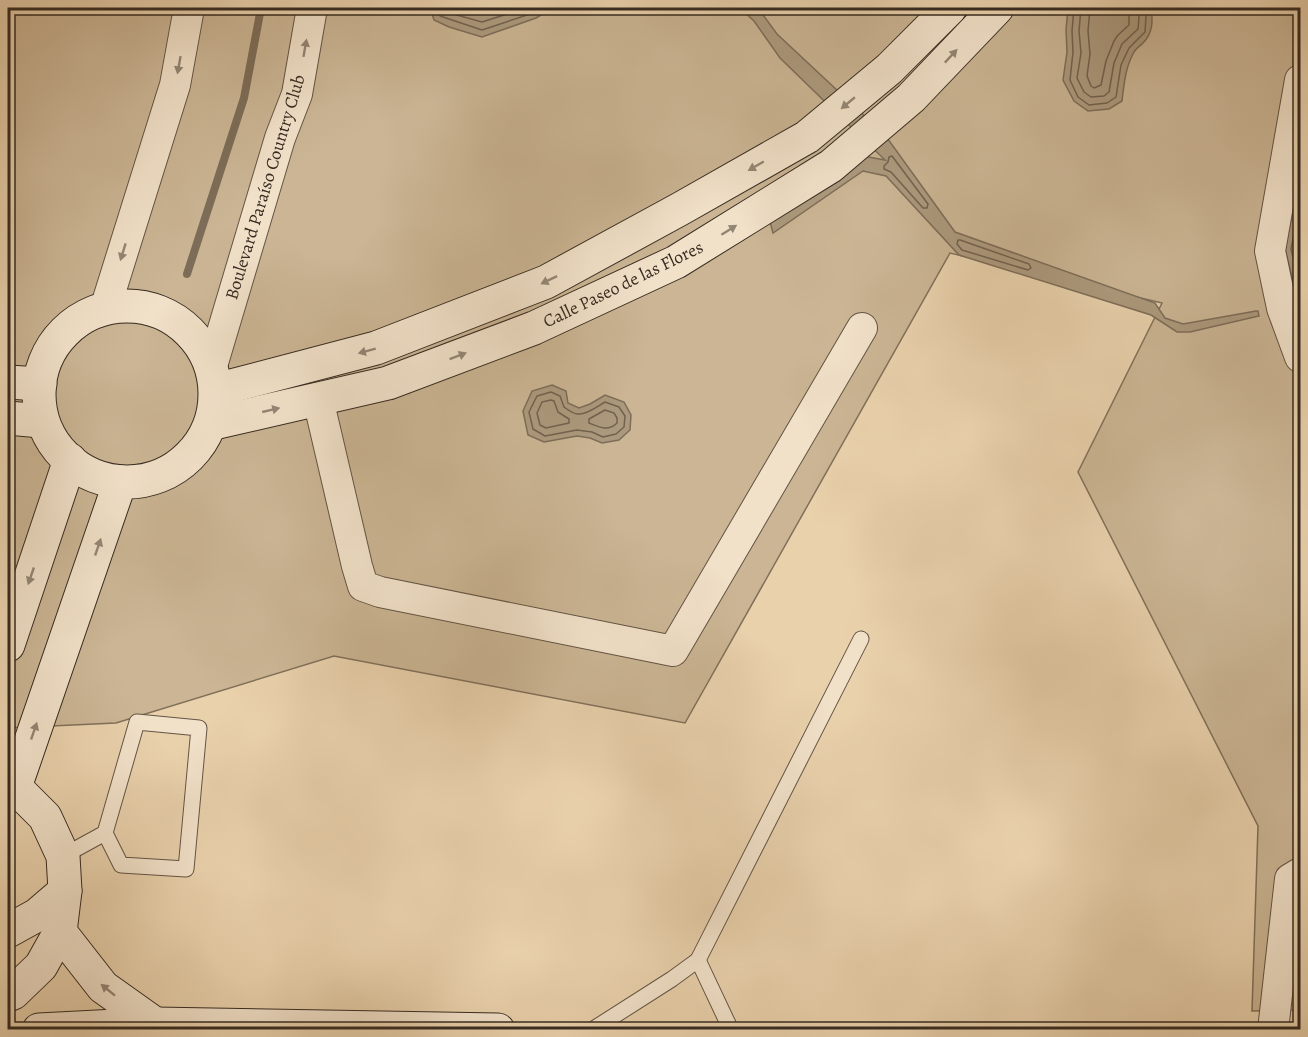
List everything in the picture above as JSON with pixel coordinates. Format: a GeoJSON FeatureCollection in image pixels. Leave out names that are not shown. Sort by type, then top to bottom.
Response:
{"type":"FeatureCollection","features":[{"type":"Feature","properties":{"kind":"street"},"geometry":{"type":"LineString","coordinates":[[105,309],[175,85],[189,8]]}},
{"type":"Feature","properties":{"kind":"street","name":"Boulevard Paraíso Country Club"},"geometry":{"type":"LineString","coordinates":[[214,378],[280,138],[297,94],[312,8]]}},
{"type":"Feature","properties":{"kind":"street","name":"Calle Paseo de las Flores"},"geometry":{"type":"LineString","coordinates":[[214,378],[376,348],[546,282],[807,137],[889,69],[950,8]]}},
{"type":"Feature","properties":{"kind":"street","name":"Calle Paseo de las Flores"},"geometry":{"type":"LineString","coordinates":[[214,423],[388,383],[534,328],[676,262],[831,166],[911,98],[997,8]]}},
{"type":"Feature","properties":{"kind":"street"},"geometry":{"type":"LineString","coordinates":[[1300,80],[1270,251],[1282,308],[1300,357]]}},
{"type":"Feature","properties":{"kind":"street"},"geometry":{"type":"LineString","coordinates":[[589,259],[604,296]]}},
{"type":"Feature","properties":{"kind":"street"},"geometry":{"type":"LineString","coordinates":[[132,306],[158,311],[182,324],[214,378],[214,423],[204,438],[189,458],[168,472],[145,480],[120,482],[93,475],[69,460],[41,421],[40,384],[46,359],[61,336],[80,319],[105,309],[132,306]]}},
{"type":"Feature","properties":{"kind":"street"},"geometry":{"type":"LineString","coordinates":[[318,399],[363,586],[380,592],[673,651],[862,328]]}},
{"type":"Feature","properties":{"kind":"street"},"geometry":{"type":"LineString","coordinates":[[8,382],[40,384]]}},
{"type":"Feature","properties":{"kind":"street"},"geometry":{"type":"LineString","coordinates":[[8,418],[41,421]]}},
{"type":"Feature","properties":{"kind":"street"},"geometry":{"type":"LineString","coordinates":[[8,645],[69,460]]}},
{"type":"Feature","properties":{"kind":"street"},"geometry":{"type":"LineString","coordinates":[[8,995],[41,966],[60,932],[66,891],[63,856],[45,817],[11,785],[120,482]]}},
{"type":"Feature","properties":{"kind":"street"},"geometry":{"type":"LineString","coordinates":[[1273,1029],[1290,879],[1300,873]]}},
{"type":"Feature","properties":{"kind":"street"},"geometry":{"type":"LineString","coordinates":[[8,931],[37,915],[66,891]]}},
{"type":"Feature","properties":{"kind":"street"},"geometry":{"type":"LineString","coordinates":[[60,932],[103,987],[155,1024]]}},
{"type":"Feature","properties":{"kind":"street"},"geometry":{"type":"LineString","coordinates":[[39,1029],[155,1024],[498,1029]]}},
{"type":"Feature","properties":{"kind":"lane"},"geometry":{"type":"LineString","coordinates":[[592,1029],[672,980],[698,960],[861,639]]}},
{"type":"Feature","properties":{"kind":"lane"},"geometry":{"type":"LineString","coordinates":[[63,856],[105,833],[137,722],[199,728],[186,869],[121,865],[105,833]]}},
{"type":"Feature","properties":{"kind":"lane"},"geometry":{"type":"LineString","coordinates":[[698,960],[731,1029]]}},
{"type":"Feature","properties":{"kind":"shaded area"},"geometry":{"type":"Polygon","coordinates":[[[8,8],[1300,8],[1300,977],[1294,1010],[1252,1011],[1258,826],[1078,472],[1162,303],[950,253],[685,723],[334,656],[116,723],[8,728],[8,8]]]}},
{"type":"Feature","properties":{"kind":"water"},"geometry":{"type":"Polygon","coordinates":[[[430,8],[553,8],[536,18],[482,37],[434,20],[430,8]]]}},
{"type":"Feature","properties":{"kind":"water"},"geometry":{"type":"Polygon","coordinates":[[[740,8],[758,8],[777,34],[885,135],[955,232],[1155,303],[1165,318],[1183,324],[1256,311],[1259,316],[1190,332],[1177,332],[1151,315],[959,255],[886,176],[863,171],[773,233],[769,218],[863,156],[885,160],[780,58],[754,21],[740,8]]]}},
{"type":"Feature","properties":{"kind":"water"},"geometry":{"type":"Polygon","coordinates":[[[1068,8],[1151,8],[1150,31],[1130,60],[1122,101],[1109,109],[1088,111],[1074,101],[1063,80],[1067,52],[1068,8]]]}},
{"type":"Feature","properties":{"kind":"water"},"geometry":{"type":"Polygon","coordinates":[[[1300,176],[1300,308],[1294,309],[1293,302],[1297,297],[1285,249],[1300,176]]]}},
{"type":"Feature","properties":{"kind":"water"},"geometry":{"type":"Polygon","coordinates":[[[552,385],[566,391],[568,403],[579,408],[605,395],[624,402],[631,415],[630,430],[619,440],[602,443],[577,436],[544,442],[528,435],[523,411],[532,391],[552,385]]]}},
{"type":"Feature","properties":{"kind":"waterway"},"geometry":{"type":"LineString","coordinates":[[187,274],[244,98],[261,8]]}},
{"type":"Feature","properties":{"kind":"waterway"},"geometry":{"type":"LineString","coordinates":[[8,446],[10,442]]}}]}
